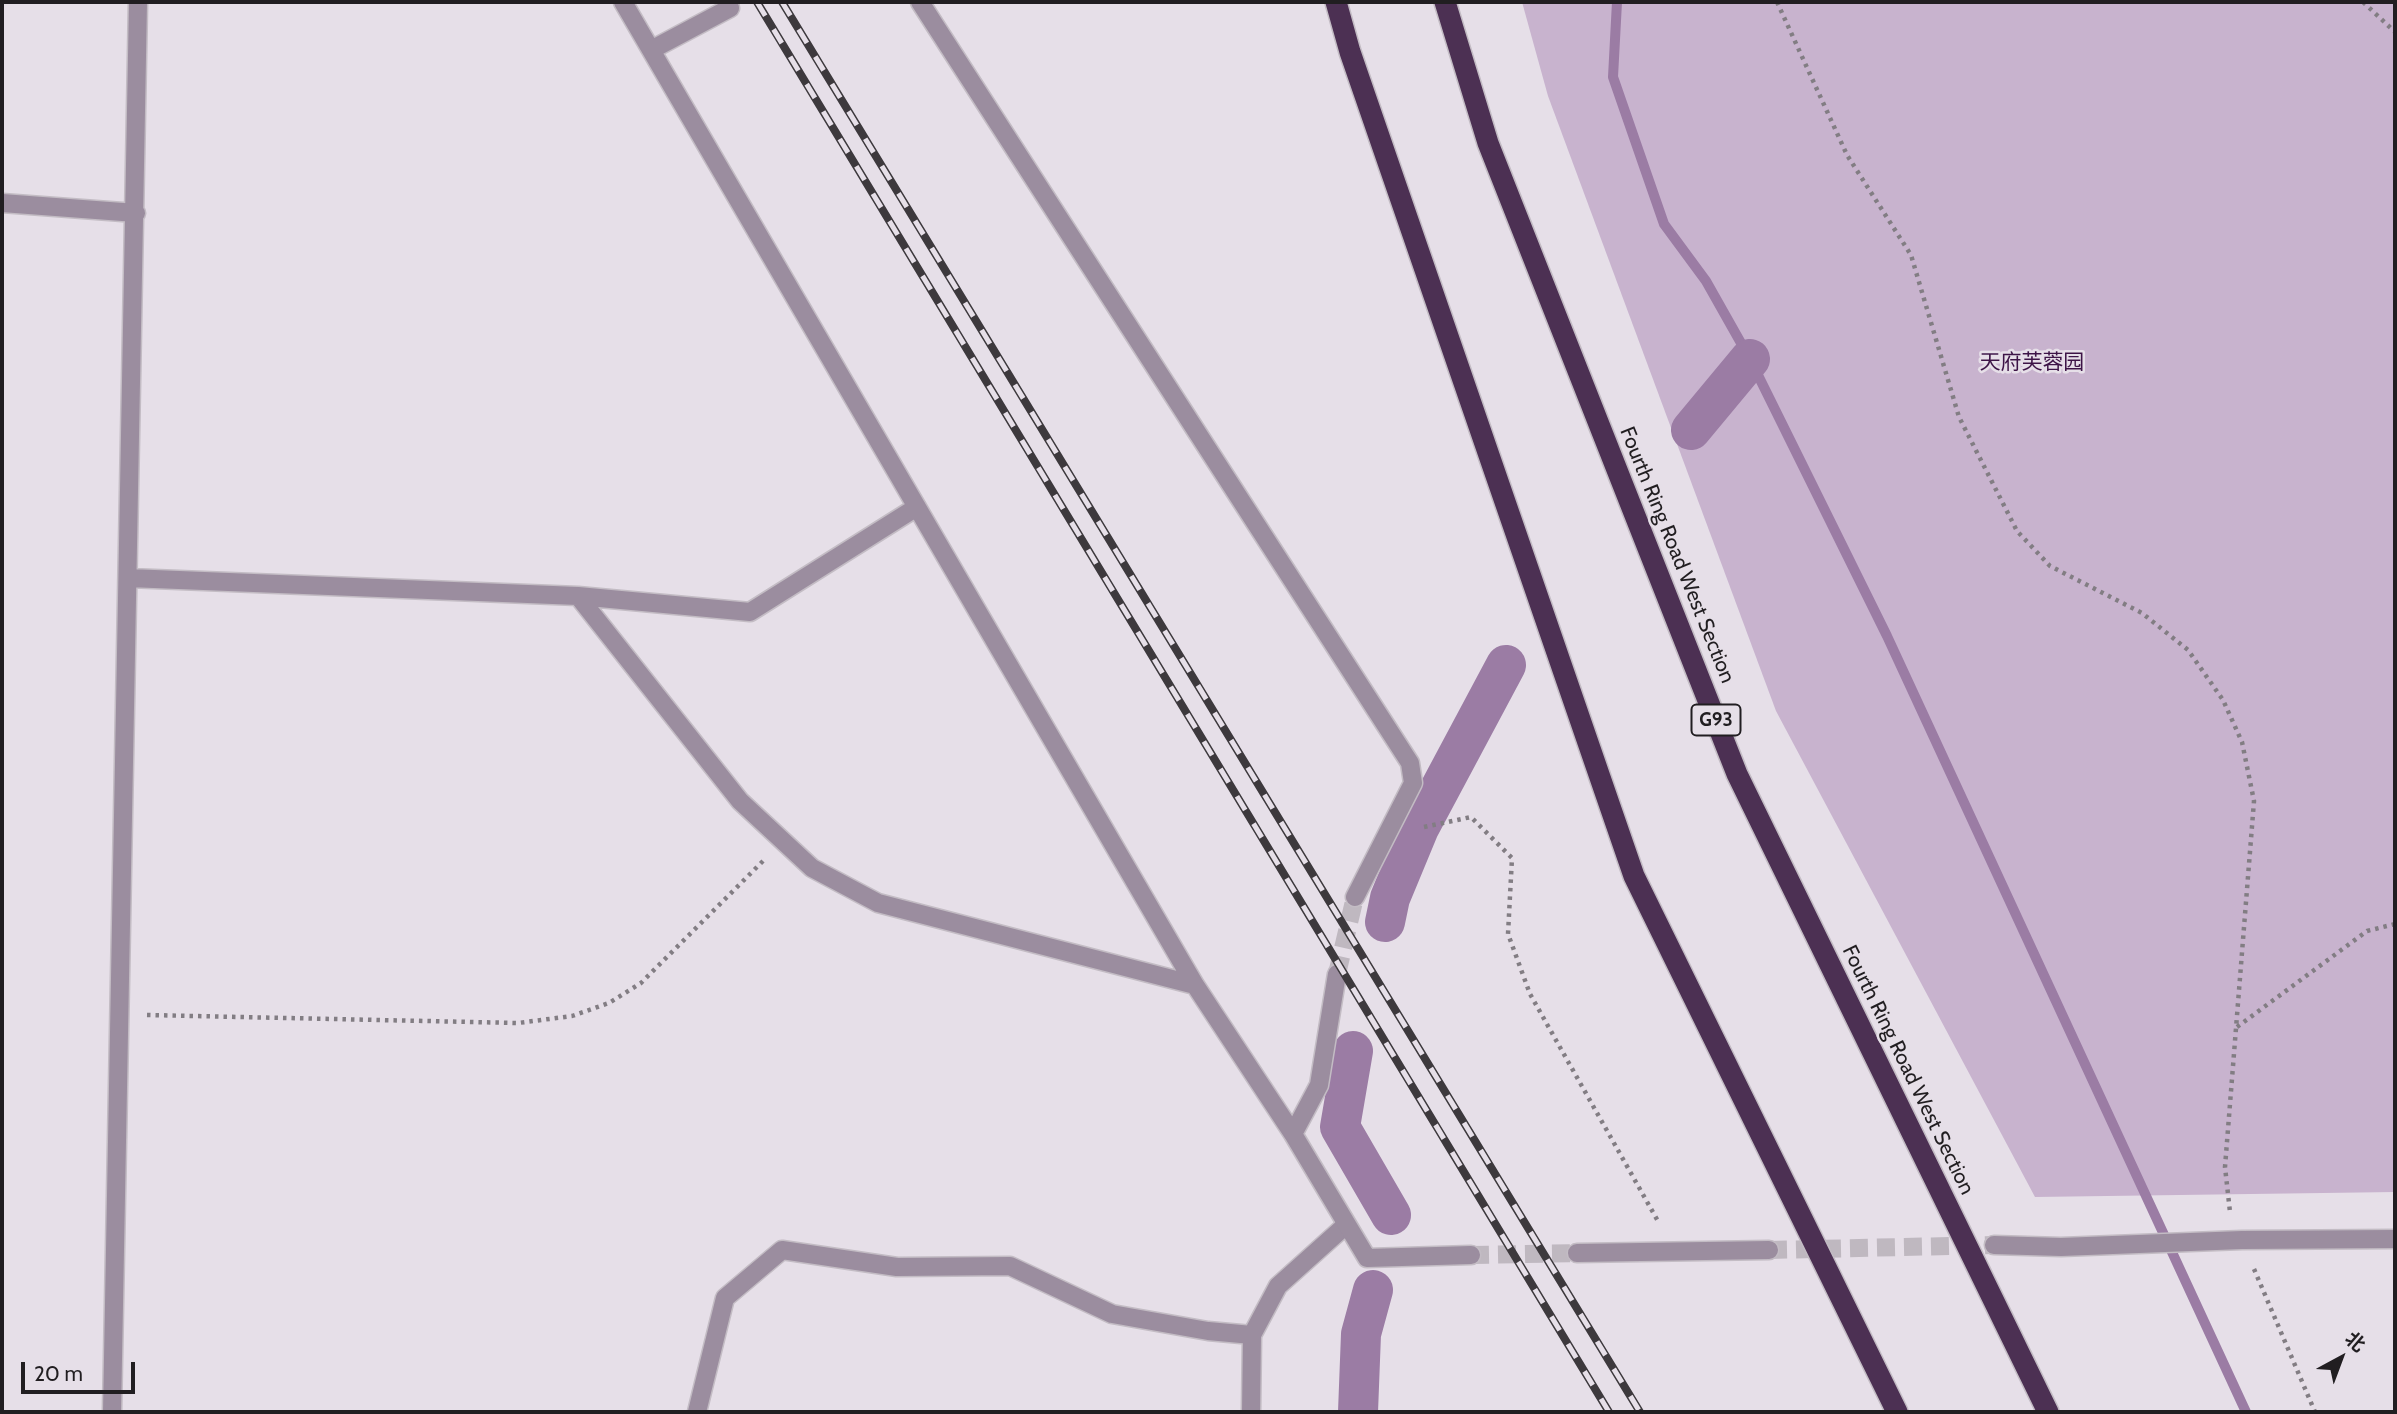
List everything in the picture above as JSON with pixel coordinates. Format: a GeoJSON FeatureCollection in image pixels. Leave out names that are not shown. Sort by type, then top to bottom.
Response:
{"type":"FeatureCollection","features":[{"type":"Feature","properties":{"kind":"highway"},"geometry":{"type":"LineString","coordinates":[[1336,2],[1359,78],[1634,876],[1897,1412]]}},
{"type":"Feature","properties":{"kind":"highway","name":"Fourth Ring Road West Section"},"geometry":{"type":"LineString","coordinates":[[1445,2],[1488,143],[1737,774],[2048,1412]]}},
{"type":"Feature","properties":{"kind":"street"},"geometry":{"type":"LineString","coordinates":[[112,1412],[138,2]]}},
{"type":"Feature","properties":{"kind":"street"},"geometry":{"type":"LineString","coordinates":[[623,2],[1195,985],[1293,1134],[1367,1258],[1471,1255]]}},
{"type":"Feature","properties":{"kind":"street"},"geometry":{"type":"LineString","coordinates":[[920,2],[1410,763],[1413,783],[1355,897]]}},
{"type":"Feature","properties":{"kind":"street"},"geometry":{"type":"LineString","coordinates":[[651,50],[730,8]]}},
{"type":"Feature","properties":{"kind":"street"},"geometry":{"type":"LineString","coordinates":[[2,202],[136,213]]}},
{"type":"Feature","properties":{"kind":"street"},"geometry":{"type":"LineString","coordinates":[[129,578],[578,596],[750,612],[917,507]]}},
{"type":"Feature","properties":{"kind":"street"},"geometry":{"type":"LineString","coordinates":[[578,596],[740,802],[812,868],[878,903],[1195,985]]}},
{"type":"Feature","properties":{"kind":"street"},"geometry":{"type":"LineString","coordinates":[[1293,1134],[1319,1085],[1337,974]]}},
{"type":"Feature","properties":{"kind":"street"},"geometry":{"type":"LineString","coordinates":[[1251,1412],[1252,1335],[1278,1286],[1346,1225]]}},
{"type":"Feature","properties":{"kind":"street"},"geometry":{"type":"LineString","coordinates":[[1994,1245],[2061,1247],[2242,1240],[2395,1239]]}},
{"type":"Feature","properties":{"kind":"street"},"geometry":{"type":"LineString","coordinates":[[697,1412],[725,1298],[782,1250],[897,1267],[1010,1266],[1112,1314],[1208,1331],[1252,1335]]}},
{"type":"Feature","properties":{"kind":"street"},"geometry":{"type":"LineString","coordinates":[[1577,1253],[1769,1250]]}},
{"type":"Feature","properties":{"kind":"path"},"geometry":{"type":"LineString","coordinates":[[1777,2],[1847,155],[1911,254],[1959,416],[2017,531],[2050,565],[2142,613],[2188,650],[2223,700],[2242,741],[2254,801],[2225,1167],[2228,1208],[2315,1412]]}},
{"type":"Feature","properties":{"kind":"path"},"geometry":{"type":"LineString","coordinates":[[2363,2],[2395,32]]}},
{"type":"Feature","properties":{"kind":"path"},"geometry":{"type":"LineString","coordinates":[[1407,796],[1419,828],[1471,817],[1512,858],[1508,934],[1530,994],[1651,1205],[1671,1251]]}},
{"type":"Feature","properties":{"kind":"path"},"geometry":{"type":"LineString","coordinates":[[120,1014],[518,1023],[572,1016],[610,1003],[641,983],[782,841]]}},
{"type":"Feature","properties":{"kind":"path"},"geometry":{"type":"LineString","coordinates":[[2237,1027],[2367,931],[2395,924]]}},
{"type":"Feature","properties":{"kind":"green space","name":"天府芙蓉园"},"geometry":{"type":"Polygon","coordinates":[[[1522,2],[2395,2],[2395,1192],[2035,1197],[1776,711],[1548,96],[1522,2]]]}},
{"type":"Feature","properties":{"kind":"waterway"},"geometry":{"type":"LineString","coordinates":[[1617,2],[1613,77],[1664,224],[1706,281],[1750,359],[1887,636],[2246,1412]]}},
{"type":"Feature","properties":{"kind":"waterway"},"geometry":{"type":"LineString","coordinates":[[1691,430],[1750,359]]}},
{"type":"Feature","properties":{"kind":"waterway"},"geometry":{"type":"LineString","coordinates":[[1385,922],[1390,898],[1419,828],[1506,665]]}},
{"type":"Feature","properties":{"kind":"waterway"},"geometry":{"type":"LineString","coordinates":[[1353,1051],[1340,1127],[1391,1215]]}},
{"type":"Feature","properties":{"kind":"waterway"},"geometry":{"type":"LineString","coordinates":[[1358,1412],[1361,1334],[1373,1290]]}},
{"type":"Feature","properties":{"kind":"tunnel"},"geometry":{"type":"LineString","coordinates":[[1337,974],[1355,897]]}},
{"type":"Feature","properties":{"kind":"tunnel"},"geometry":{"type":"LineString","coordinates":[[1769,1250],[1994,1245]]}},
{"type":"Feature","properties":{"kind":"tunnel"},"geometry":{"type":"LineString","coordinates":[[1471,1255],[1577,1253]]}},
{"type":"Feature","properties":{"kind":"railway"},"geometry":{"type":"LineString","coordinates":[[757,2],[1609,1412]]}},
{"type":"Feature","properties":{"kind":"railway"},"geometry":{"type":"LineString","coordinates":[[782,2],[1640,1412]]}}]}
